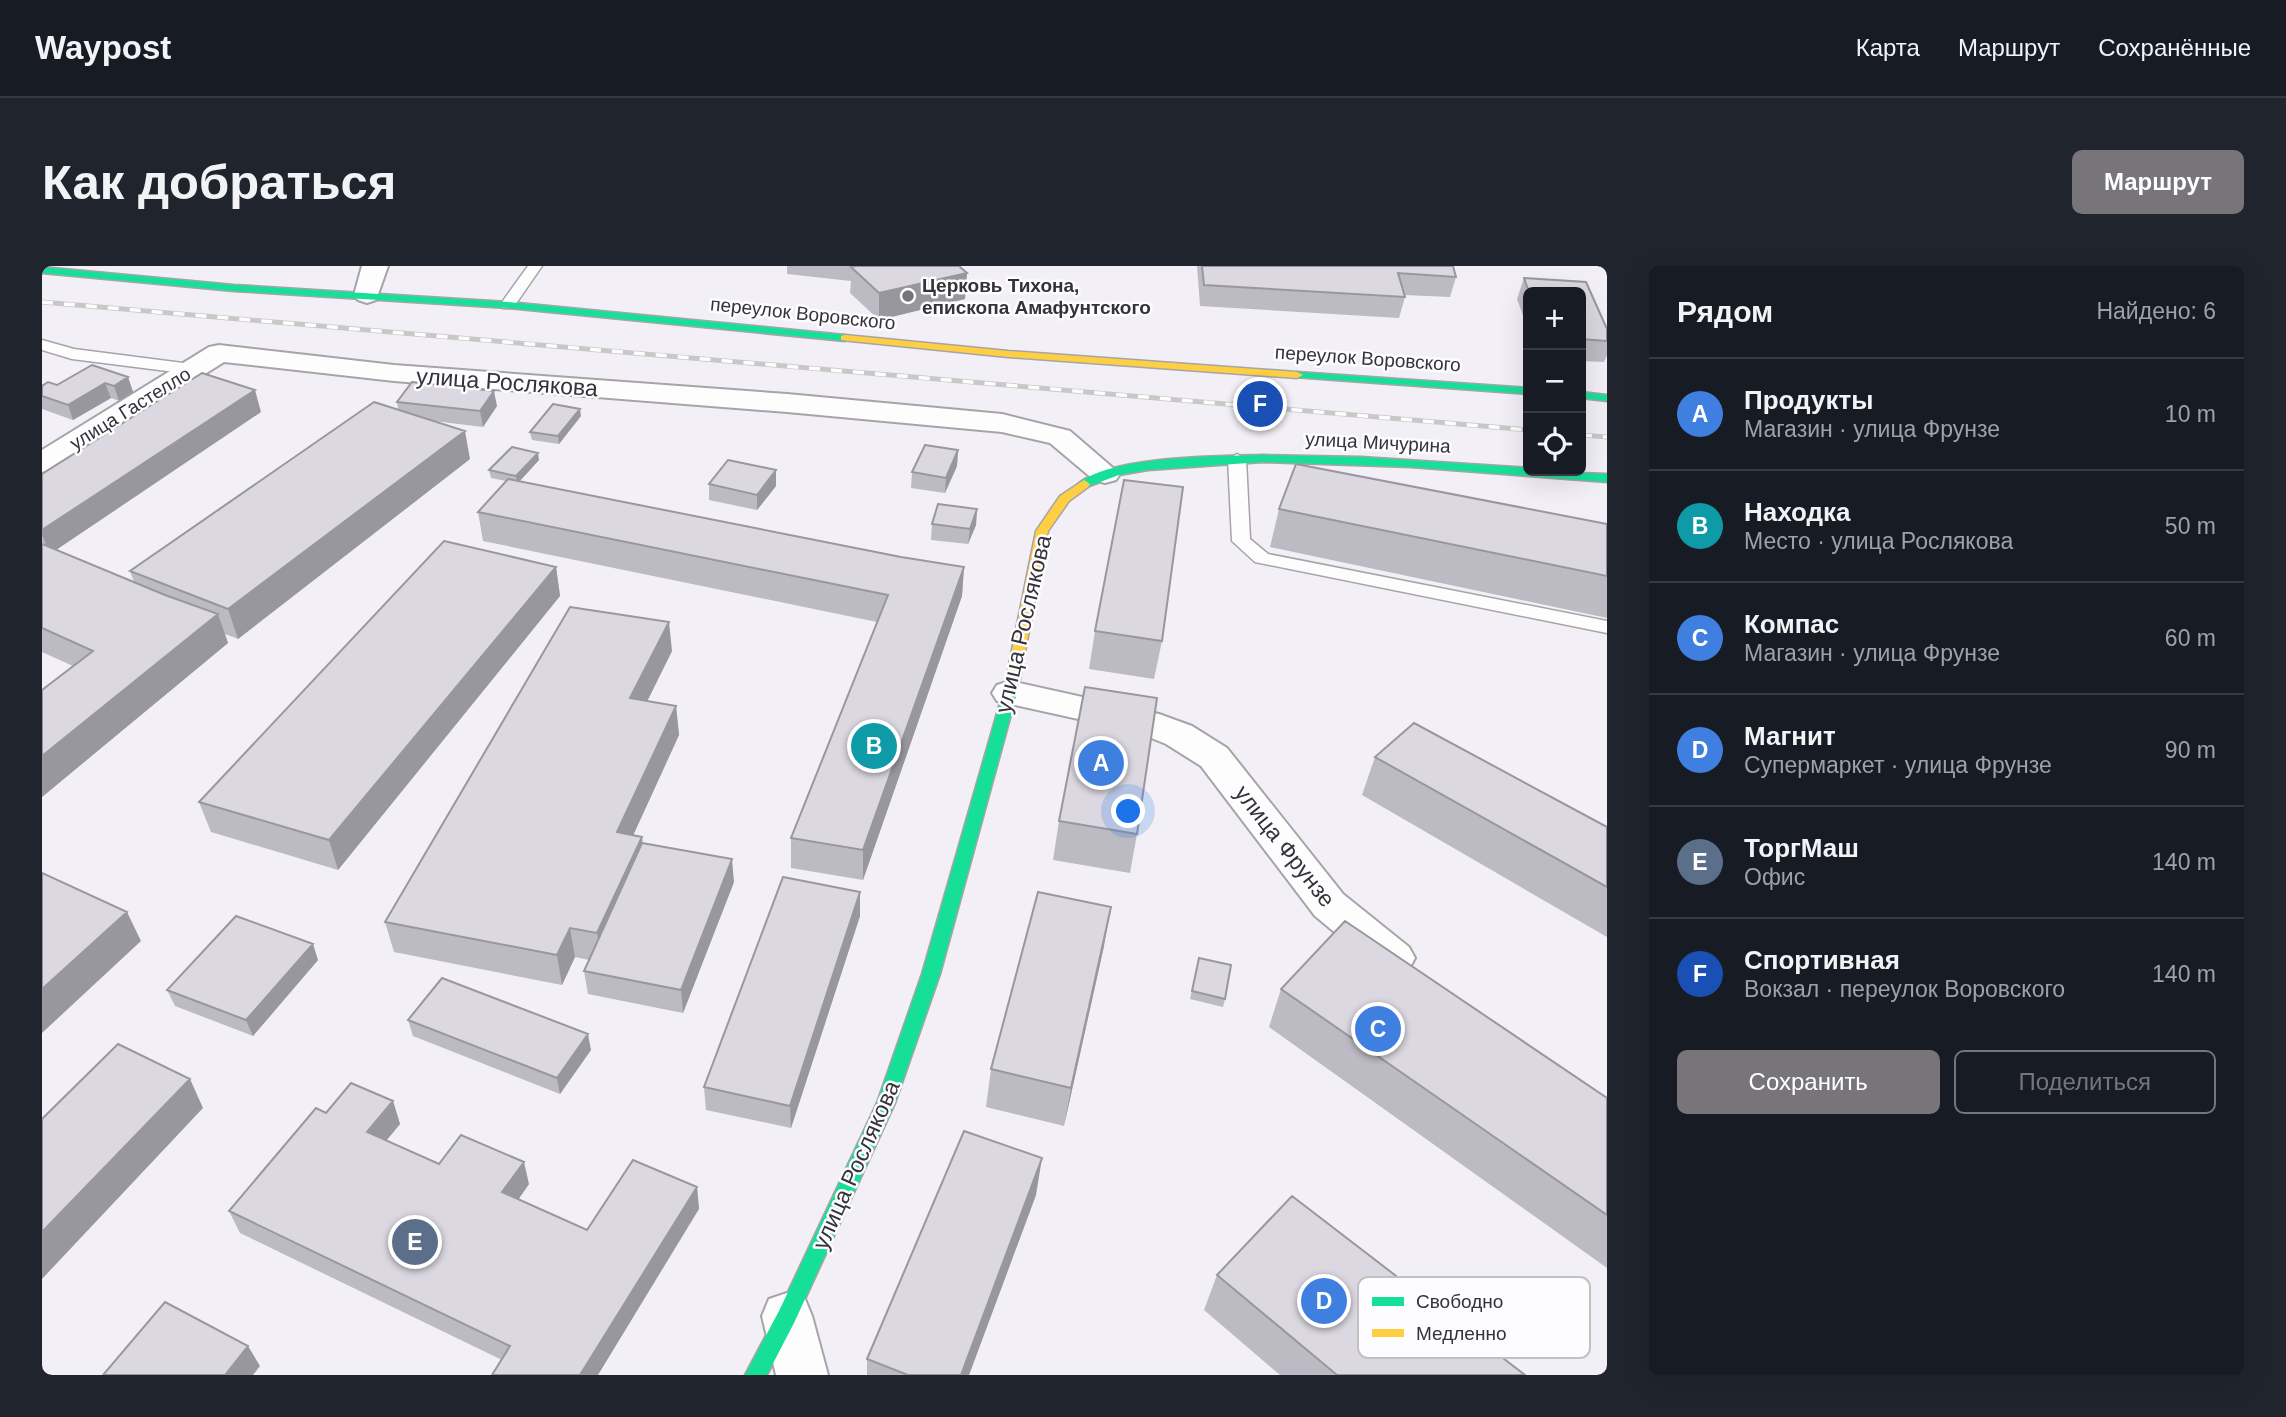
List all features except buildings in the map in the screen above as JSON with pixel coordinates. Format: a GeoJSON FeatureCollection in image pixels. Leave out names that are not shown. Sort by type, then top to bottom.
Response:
{"type":"FeatureCollection","features":[{"type":"Feature","properties":{"kind":"street"},"geometry":{"type":"LineString","coordinates":[[367,295],[375,266]]}},
{"type":"Feature","properties":{"kind":"street","name":"переулок Воровского"},"geometry":{"type":"LineString","coordinates":[[53,269],[234,288],[508,305],[1009,354],[1523,391]]}},
{"type":"Feature","properties":{"kind":"street","name":"улица Гастелло"},"geometry":{"type":"LineString","coordinates":[[42,463],[219,353]]}},
{"type":"Feature","properties":{"kind":"street","name":"улица Рослякова"},"geometry":{"type":"LineString","coordinates":[[219,353],[394,373],[1002,423],[1060,437],[1105,474],[1074,489],[1053,510],[1042,531],[1010,693],[931,974],[886,1103],[788,1316],[756,1375]]}},
{"type":"Feature","properties":{"kind":"street"},"geometry":{"type":"LineString","coordinates":[[1586,396],[1607,398]]}},
{"type":"Feature","properties":{"kind":"street","name":"улица Мичурина"},"geometry":{"type":"LineString","coordinates":[[1105,474],[1167,463],[1237,459],[1332,459],[1607,478]]}},
{"type":"Feature","properties":{"kind":"street","name":"улица Фрунзе"},"geometry":{"type":"LineString","coordinates":[[1010,693],[1146,722],[1179,735],[1214,757],[1329,905],[1421,979]]}},
{"type":"Feature","properties":{"kind":"street"},"geometry":{"type":"LineString","coordinates":[[788,1316],[802,1375]]}},
{"type":"Feature","properties":{"kind":"lane"},"geometry":{"type":"LineString","coordinates":[[508,305],[535,266]]}},
{"type":"Feature","properties":{"kind":"lane"},"geometry":{"type":"LineString","coordinates":[[42,345],[72,354],[191,369]]}},
{"type":"Feature","properties":{"kind":"lane"},"geometry":{"type":"LineString","coordinates":[[1237,459],[1241,541],[1262,558],[1607,627]]}},
{"type":"Feature","properties":{"kind":"railway"},"geometry":{"type":"LineString","coordinates":[[42,302],[1523,430]]}},
{"type":"Feature","properties":{"kind":"railway"},"geometry":{"type":"LineString","coordinates":[[1586,435],[1607,437]]}},
{"type":"Feature","properties":{"kind":"traffic: fast"},"geometry":{"type":"LineString","coordinates":[[42,270],[234,288],[508,305],[845,338]]}},
{"type":"Feature","properties":{"kind":"traffic: fast"},"geometry":{"type":"LineString","coordinates":[[1297,375],[1523,391]]}},
{"type":"Feature","properties":{"kind":"traffic: fast"},"geometry":{"type":"LineString","coordinates":[[1586,396],[1607,398]]}},
{"type":"Feature","properties":{"kind":"traffic: fast"},"geometry":{"type":"LineString","coordinates":[[1084,484],[1115,473],[1148,466],[1263,458],[1361,460],[1607,478]]}},
{"type":"Feature","properties":{"kind":"traffic: fast"},"geometry":{"type":"LineString","coordinates":[[756,1375],[787,1316],[886,1103],[931,974],[1011,689]]}},
{"type":"Feature","properties":{"kind":"traffic: slow"},"geometry":{"type":"LineString","coordinates":[[845,338],[1008,354],[1297,375]]}},
{"type":"Feature","properties":{"kind":"traffic: slow"},"geometry":{"type":"LineString","coordinates":[[1011,689],[1042,531],[1059,504],[1084,484]]}},
{"type":"Feature","properties":{"kind":"place","name":"Церковь Тихона, епископа Амафунтского"},"geometry":{"type":"Point","coordinates":[908,296]}},
{"type":"Feature","properties":{"kind":"place","name":"Спортивная"},"geometry":{"type":"Point","coordinates":[1260,404]}},
{"type":"Feature","properties":{"kind":"place","name":"Находка"},"geometry":{"type":"Point","coordinates":[874,746]}},
{"type":"Feature","properties":{"kind":"place","name":"Продукты"},"geometry":{"type":"Point","coordinates":[1101,763]}},
{"type":"Feature","properties":{"kind":"place","name":"Компас"},"geometry":{"type":"Point","coordinates":[1378,1029]}},
{"type":"Feature","properties":{"kind":"place","name":"ТоргМаш"},"geometry":{"type":"Point","coordinates":[415,1242]}},
{"type":"Feature","properties":{"kind":"place","name":"Магнит"},"geometry":{"type":"Point","coordinates":[1324,1301]}}]}
